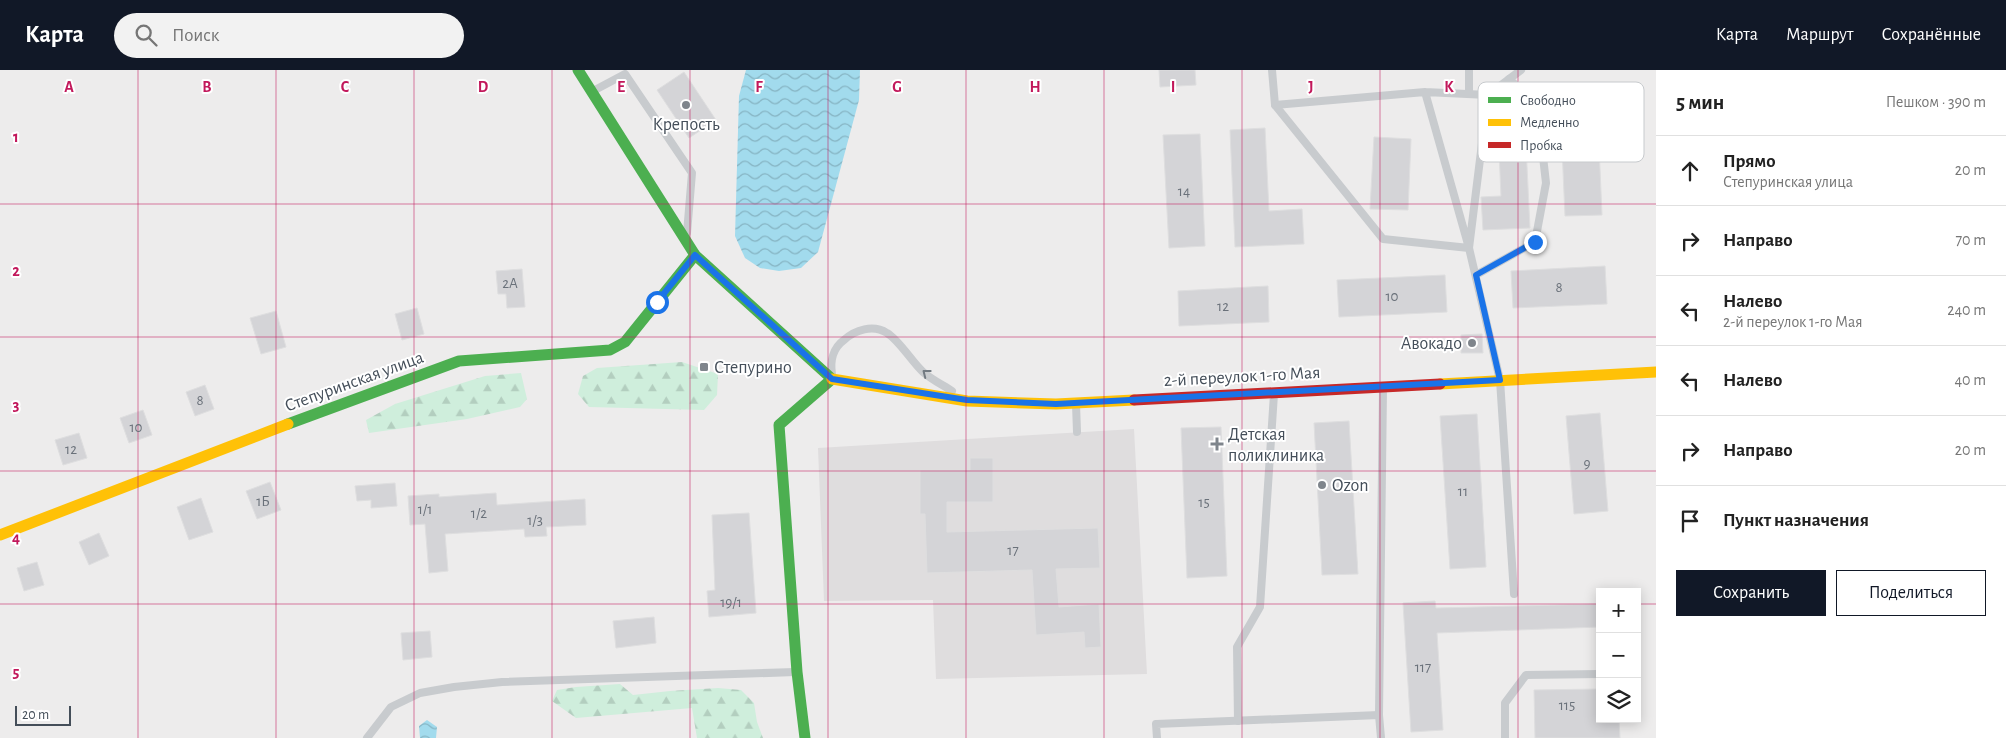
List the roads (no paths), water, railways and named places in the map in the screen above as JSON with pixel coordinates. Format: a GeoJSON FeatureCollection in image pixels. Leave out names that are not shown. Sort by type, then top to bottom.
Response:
{"type":"FeatureCollection","features":[{"type":"Feature","properties":{"kind":"street"},"geometry":{"type":"LineString","coordinates":[[578,70],[695,255],[832,379],[779,425],[798,672],[805,738]]}},
{"type":"Feature","properties":{"kind":"street","name":"Степуринская улица"},"geometry":{"type":"LineString","coordinates":[[0,535],[227,446],[459,362],[497,357],[610,350],[625,342],[695,255]]}},
{"type":"Feature","properties":{"kind":"street","name":"2-й переулок 1-го Мая"},"geometry":{"type":"LineString","coordinates":[[832,379],[967,400],[1012,404],[1076,403],[1656,372]]}},
{"type":"Feature","properties":{"kind":"lane"},"geometry":{"type":"LineString","coordinates":[[1272,70],[1275,105],[1382,239],[1469,248]]}},
{"type":"Feature","properties":{"kind":"lane"},"geometry":{"type":"LineString","coordinates":[[1469,70],[1469,94]]}},
{"type":"Feature","properties":{"kind":"lane"},"geometry":{"type":"LineString","coordinates":[[1505,82],[1521,70]]}},
{"type":"Feature","properties":{"kind":"lane"},"geometry":{"type":"LineString","coordinates":[[592,92],[625,74],[692,173],[686,240]]}},
{"type":"Feature","properties":{"kind":"lane"},"geometry":{"type":"LineString","coordinates":[[1509,79],[1512,82]]}},
{"type":"Feature","properties":{"kind":"lane"},"geometry":{"type":"LineString","coordinates":[[1275,105],[1425,92],[1478,94]]}},
{"type":"Feature","properties":{"kind":"lane"},"geometry":{"type":"LineString","coordinates":[[1425,92],[1469,248],[1500,380],[1514,594]]}},
{"type":"Feature","properties":{"kind":"lane"},"geometry":{"type":"LineString","coordinates":[[1469,248],[1480,162]]}},
{"type":"Feature","properties":{"kind":"lane"},"geometry":{"type":"LineString","coordinates":[[1476,275],[1535,242],[1546,183],[1544,162]]}},
{"type":"Feature","properties":{"kind":"lane"},"geometry":{"type":"LineString","coordinates":[[832,379],[832,360],[840,343],[850,334],[874,329],[887,333],[923,372],[967,400]]}},
{"type":"Feature","properties":{"kind":"lane"},"geometry":{"type":"LineString","coordinates":[[1382,387],[1379,715],[1382,738]]}},
{"type":"Feature","properties":{"kind":"lane"},"geometry":{"type":"LineString","coordinates":[[1238,721],[1237,647],[1260,607],[1274,392]]}},
{"type":"Feature","properties":{"kind":"lane"},"geometry":{"type":"LineString","coordinates":[[1076,403],[1077,432]]}},
{"type":"Feature","properties":{"kind":"lane"},"geometry":{"type":"LineString","coordinates":[[367,738],[391,707],[420,693],[454,687],[502,682],[798,672]]}},
{"type":"Feature","properties":{"kind":"lane"},"geometry":{"type":"LineString","coordinates":[[1505,738],[1504,703],[1526,675],[1596,674]]}},
{"type":"Feature","properties":{"kind":"lane"},"geometry":{"type":"LineString","coordinates":[[1157,738],[1156,724],[1379,715]]}},
{"type":"Feature","properties":{"kind":"water"},"geometry":{"type":"Polygon","coordinates":[[[746,70],[860,70],[859,100],[818,252],[801,268],[779,271],[760,268],[745,258],[735,236],[739,96],[746,70]]]}},
{"type":"Feature","properties":{"kind":"water"},"geometry":{"type":"Polygon","coordinates":[[[427,720],[437,727],[436,738],[420,738],[419,726],[427,720]]]}},
{"type":"Feature","properties":{"kind":"place","name":"Крепость"},"geometry":{"type":"Point","coordinates":[686,105]}},
{"type":"Feature","properties":{"kind":"place","name":"Авокадо"},"geometry":{"type":"Point","coordinates":[1472,343]}},
{"type":"Feature","properties":{"kind":"place","name":"Степурино"},"geometry":{"type":"Point","coordinates":[704,367]}},
{"type":"Feature","properties":{"kind":"place","name":"Детская поликлиника"},"geometry":{"type":"Point","coordinates":[1217,444]}},
{"type":"Feature","properties":{"kind":"place","name":"Ozon"},"geometry":{"type":"Point","coordinates":[1322,485]}}]}
